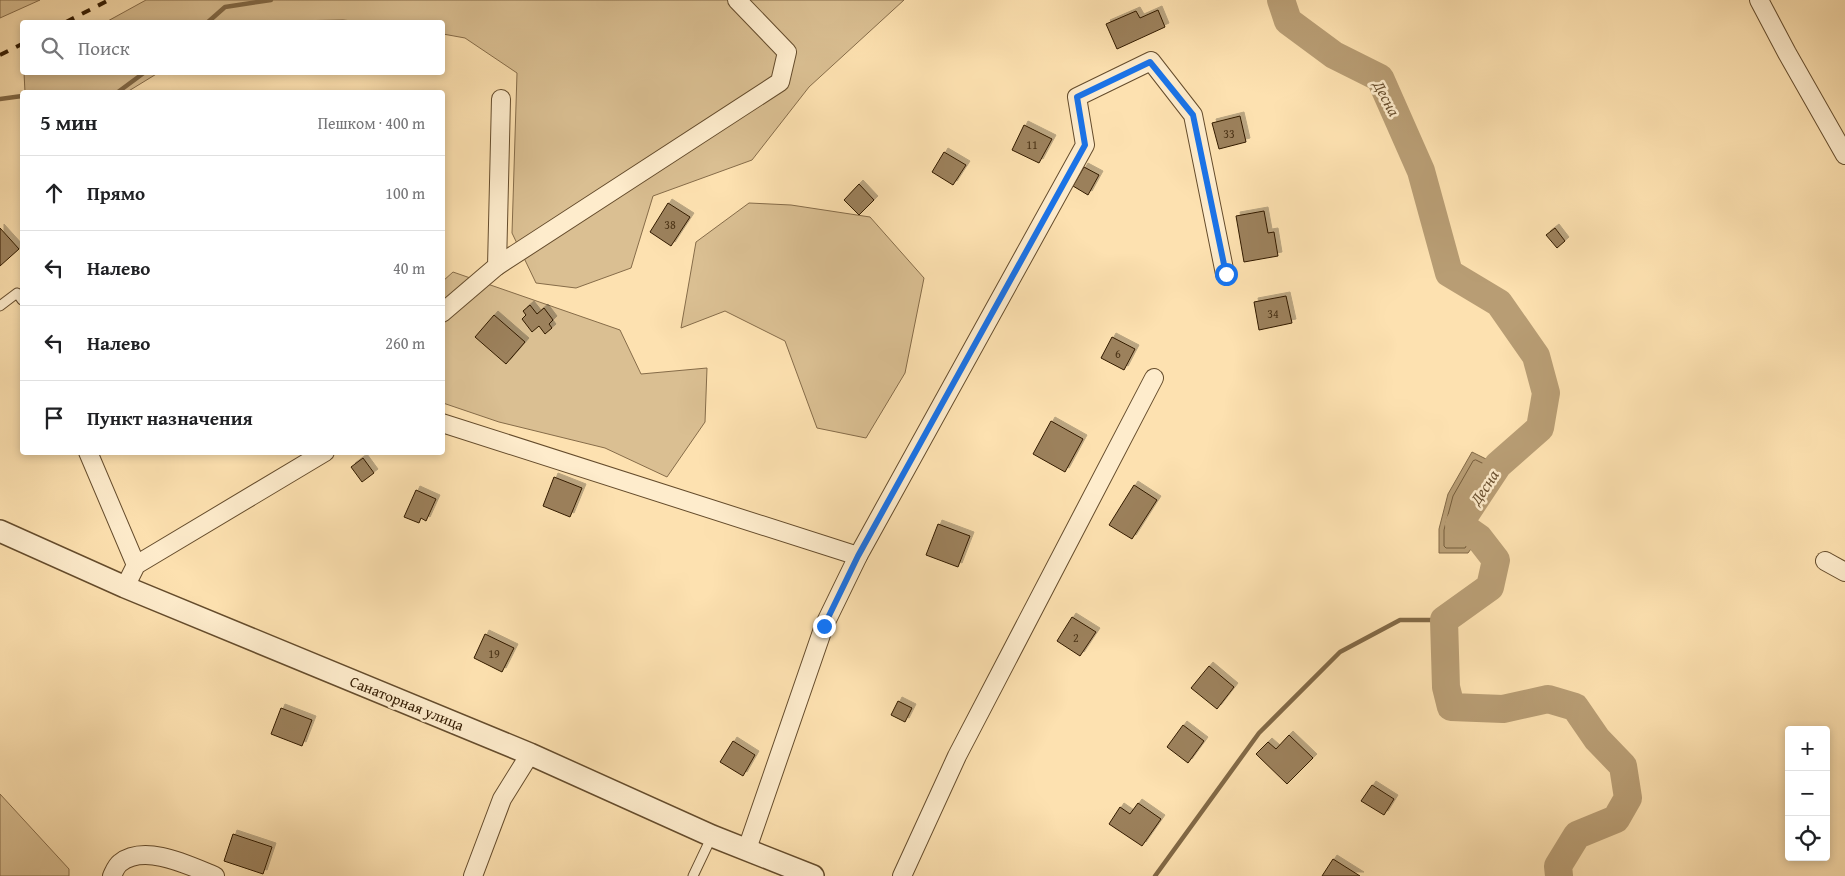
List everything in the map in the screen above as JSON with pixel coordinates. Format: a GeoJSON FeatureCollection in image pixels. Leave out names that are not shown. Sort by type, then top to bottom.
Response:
{"type":"FeatureCollection","features":[{"type":"Feature","properties":{"kind":"street"},"geometry":{"type":"LineString","coordinates":[[445,310],[498,266],[780,82],[787,52],[737,0]]}},
{"type":"Feature","properties":{"kind":"street"},"geometry":{"type":"LineString","coordinates":[[1760,0],[1787,53],[1845,155]]}},
{"type":"Feature","properties":{"kind":"street"},"geometry":{"type":"LineString","coordinates":[[747,848],[824,626],[858,556],[1085,145],[1077,97],[1150,62],[1193,115],[1226,274]]}},
{"type":"Feature","properties":{"kind":"street"},"geometry":{"type":"LineString","coordinates":[[498,266],[501,99]]}},
{"type":"Feature","properties":{"kind":"street"},"geometry":{"type":"LineString","coordinates":[[902,876],[957,756],[1154,378]]}},
{"type":"Feature","properties":{"kind":"street"},"geometry":{"type":"LineString","coordinates":[[445,424],[858,556]]}},
{"type":"Feature","properties":{"kind":"street"},"geometry":{"type":"LineString","coordinates":[[89,455],[136,565]]}},
{"type":"Feature","properties":{"kind":"street"},"geometry":{"type":"LineString","coordinates":[[125,587],[136,565],[320,455]]}},
{"type":"Feature","properties":{"kind":"street","name":"Санаторная улица"},"geometry":{"type":"LineString","coordinates":[[0,531],[125,587],[530,754],[712,836],[747,848],[813,876]]}},
{"type":"Feature","properties":{"kind":"street"},"geometry":{"type":"LineString","coordinates":[[1825,561],[1845,572]]}},
{"type":"Feature","properties":{"kind":"street"},"geometry":{"type":"LineString","coordinates":[[473,876],[502,799],[530,754]]}},
{"type":"Feature","properties":{"kind":"street"},"geometry":{"type":"LineString","coordinates":[[112,876],[118,864],[130,857],[154,856],[170,858],[215,876]]}},
{"type":"Feature","properties":{"kind":"lane"},"geometry":{"type":"LineString","coordinates":[[0,306],[17,293],[20,297]]}},
{"type":"Feature","properties":{"kind":"lane"},"geometry":{"type":"LineString","coordinates":[[693,876],[712,836]]}},
{"type":"Feature","properties":{"kind":"shaded area"},"geometry":{"type":"Polygon","coordinates":[[[0,0],[40,0],[0,18],[0,0]]]}},
{"type":"Feature","properties":{"kind":"shaded area"},"geometry":{"type":"Polygon","coordinates":[[[146,0],[904,0],[809,87],[752,160],[653,196],[631,268],[576,288],[536,283],[512,233],[517,73],[465,38],[445,34],[445,20],[110,20],[146,0]]]}},
{"type":"Feature","properties":{"kind":"shaded area"},"geometry":{"type":"Polygon","coordinates":[[[24,75],[155,75],[130,90],[25,90],[24,75]]]}},
{"type":"Feature","properties":{"kind":"shaded area"},"geometry":{"type":"Polygon","coordinates":[[[749,203],[791,205],[870,217],[924,278],[905,373],[866,438],[817,428],[785,341],[725,311],[681,328],[696,242],[749,203]]]}},
{"type":"Feature","properties":{"kind":"shaded area"},"geometry":{"type":"Polygon","coordinates":[[[453,272],[620,330],[641,374],[707,368],[705,422],[667,477],[605,448],[499,422],[445,404],[445,279],[453,272]]]}},
{"type":"Feature","properties":{"kind":"shaded area"},"geometry":{"type":"Polygon","coordinates":[[[0,794],[69,869],[69,876],[0,876],[0,794]]]}},
{"type":"Feature","properties":{"kind":"water"},"geometry":{"type":"Polygon","coordinates":[[[1472,452],[1498,465],[1459,524],[1479,538],[1468,553],[1439,553],[1439,529],[1448,494],[1472,452]]]}},
{"type":"Feature","properties":{"kind":"building"},"geometry":{"type":"Polygon","coordinates":[[[1158,10],[1165,27],[1117,49],[1106,24],[1136,11],[1140,18],[1158,10]]]}},
{"type":"Feature","properties":{"kind":"building"},"geometry":{"type":"Polygon","coordinates":[[[1240,116],[1246,142],[1219,149],[1212,123],[1240,116]]]}},
{"type":"Feature","properties":{"kind":"building"},"geometry":{"type":"Polygon","coordinates":[[[1024,125],[1052,139],[1039,163],[1012,150],[1024,125]]]}},
{"type":"Feature","properties":{"kind":"building"},"geometry":{"type":"Polygon","coordinates":[[[944,152],[966,165],[953,185],[932,172],[944,152]]]}},
{"type":"Feature","properties":{"kind":"building"},"geometry":{"type":"Polygon","coordinates":[[[1084,167],[1099,175],[1088,195],[1073,186],[1084,167]]]}},
{"type":"Feature","properties":{"kind":"building"},"geometry":{"type":"Polygon","coordinates":[[[859,184],[874,200],[859,215],[844,200],[859,184]]]}},
{"type":"Feature","properties":{"kind":"building"},"geometry":{"type":"Polygon","coordinates":[[[668,203],[690,217],[671,246],[650,232],[668,203]]]}},
{"type":"Feature","properties":{"kind":"building"},"geometry":{"type":"Polygon","coordinates":[[[1264,211],[1268,233],[1274,232],[1278,256],[1244,262],[1236,216],[1264,211]]]}},
{"type":"Feature","properties":{"kind":"building"},"geometry":{"type":"Polygon","coordinates":[[[0,228],[19,249],[0,266],[0,228]]]}},
{"type":"Feature","properties":{"kind":"building"},"geometry":{"type":"Polygon","coordinates":[[[1555,228],[1565,241],[1557,248],[1546,235],[1555,228]]]}},
{"type":"Feature","properties":{"kind":"building"},"geometry":{"type":"Polygon","coordinates":[[[1286,296],[1292,323],[1259,330],[1254,302],[1286,296]]]}},
{"type":"Feature","properties":{"kind":"building"},"geometry":{"type":"Polygon","coordinates":[[[530,305],[537,314],[544,308],[553,320],[549,324],[552,328],[545,334],[539,326],[532,332],[522,319],[526,315],[523,311],[530,305]]]}},
{"type":"Feature","properties":{"kind":"building"},"geometry":{"type":"Polygon","coordinates":[[[494,315],[525,342],[506,364],[475,337],[494,315]]]}},
{"type":"Feature","properties":{"kind":"building"},"geometry":{"type":"Polygon","coordinates":[[[1112,337],[1135,349],[1124,370],[1101,358],[1112,337]]]}},
{"type":"Feature","properties":{"kind":"building"},"geometry":{"type":"Polygon","coordinates":[[[1051,421],[1083,439],[1065,472],[1033,454],[1051,421]]]}},
{"type":"Feature","properties":{"kind":"building"},"geometry":{"type":"Polygon","coordinates":[[[363,458],[374,473],[362,482],[351,467],[363,458]]]}},
{"type":"Feature","properties":{"kind":"building"},"geometry":{"type":"Polygon","coordinates":[[[554,477],[582,488],[570,517],[543,506],[554,477]]]}},
{"type":"Feature","properties":{"kind":"building"},"geometry":{"type":"Polygon","coordinates":[[[1134,485],[1157,500],[1132,539],[1109,525],[1134,485]]]}},
{"type":"Feature","properties":{"kind":"building"},"geometry":{"type":"Polygon","coordinates":[[[416,490],[436,499],[426,521],[421,518],[419,523],[404,517],[416,490]]]}},
{"type":"Feature","properties":{"kind":"building"},"geometry":{"type":"Polygon","coordinates":[[[938,524],[970,536],[958,567],[926,555],[938,524]]]}},
{"type":"Feature","properties":{"kind":"building"},"geometry":{"type":"Polygon","coordinates":[[[1072,617],[1096,632],[1080,656],[1057,641],[1072,617]]]}},
{"type":"Feature","properties":{"kind":"building"},"geometry":{"type":"Polygon","coordinates":[[[485,634],[514,648],[502,672],[474,658],[485,634]]]}},
{"type":"Feature","properties":{"kind":"building"},"geometry":{"type":"Polygon","coordinates":[[[1209,666],[1234,687],[1217,709],[1191,688],[1209,666]]]}},
{"type":"Feature","properties":{"kind":"building"},"geometry":{"type":"Polygon","coordinates":[[[898,701],[912,708],[905,722],[891,715],[898,701]]]}},
{"type":"Feature","properties":{"kind":"building"},"geometry":{"type":"Polygon","coordinates":[[[281,708],[312,720],[302,746],[271,734],[281,708]]]}},
{"type":"Feature","properties":{"kind":"building"},"geometry":{"type":"Polygon","coordinates":[[[1183,725],[1204,741],[1188,763],[1167,747],[1183,725]]]}},
{"type":"Feature","properties":{"kind":"building"},"geometry":{"type":"Polygon","coordinates":[[[1289,735],[1313,758],[1287,784],[1256,754],[1268,742],[1276,749],[1289,735]]]}},
{"type":"Feature","properties":{"kind":"building"},"geometry":{"type":"Polygon","coordinates":[[[733,741],[755,755],[743,776],[720,762],[733,741]]]}},
{"type":"Feature","properties":{"kind":"building"},"geometry":{"type":"Polygon","coordinates":[[[1372,785],[1394,799],[1384,815],[1361,801],[1372,785]]]}},
{"type":"Feature","properties":{"kind":"building"},"geometry":{"type":"Polygon","coordinates":[[[1138,803],[1161,819],[1142,846],[1109,824],[1120,807],[1130,814],[1138,803]]]}},
{"type":"Feature","properties":{"kind":"building"},"geometry":{"type":"Polygon","coordinates":[[[233,834],[272,847],[263,874],[224,861],[233,834]]]}},
{"type":"Feature","properties":{"kind":"building"},"geometry":{"type":"Polygon","coordinates":[[[1333,859],[1360,876],[1322,876],[1333,859]]]}},
{"type":"Feature","properties":{"kind":"waterway"},"geometry":{"type":"LineString","coordinates":[[210,20],[225,7],[271,0]]}},
{"type":"Feature","properties":{"kind":"waterway","name":"Десна"},"geometry":{"type":"LineString","coordinates":[[1281,0],[1288,21],[1334,55],[1380,78],[1421,171],[1449,273],[1499,303],[1536,356],[1546,393],[1540,428],[1498,465],[1459,524],[1479,538],[1496,560],[1490,587],[1444,620],[1446,687],[1451,707],[1503,709],[1548,699],[1575,707],[1597,739],[1623,766],[1628,798],[1616,819],[1577,835],[1558,866],[1559,876]]}},
{"type":"Feature","properties":{"kind":"waterway"},"geometry":{"type":"LineString","coordinates":[[121,90],[141,75]]}},
{"type":"Feature","properties":{"kind":"waterway"},"geometry":{"type":"LineString","coordinates":[[0,99],[20,96]]}},
{"type":"Feature","properties":{"kind":"waterway"},"geometry":{"type":"LineString","coordinates":[[1155,876],[1259,733],[1340,652],[1400,620],[1444,620]]}},
{"type":"Feature","properties":{"kind":"railway"},"geometry":{"type":"LineString","coordinates":[[70,20],[109,0]]}},
{"type":"Feature","properties":{"kind":"railway"},"geometry":{"type":"LineString","coordinates":[[0,55],[20,45]]}},
{"type":"Feature","properties":{"kind":"route"},"geometry":{"type":"LineString","coordinates":[[824,626],[858,556],[1085,145],[1077,97],[1150,62],[1193,115],[1226,274]]}}]}
